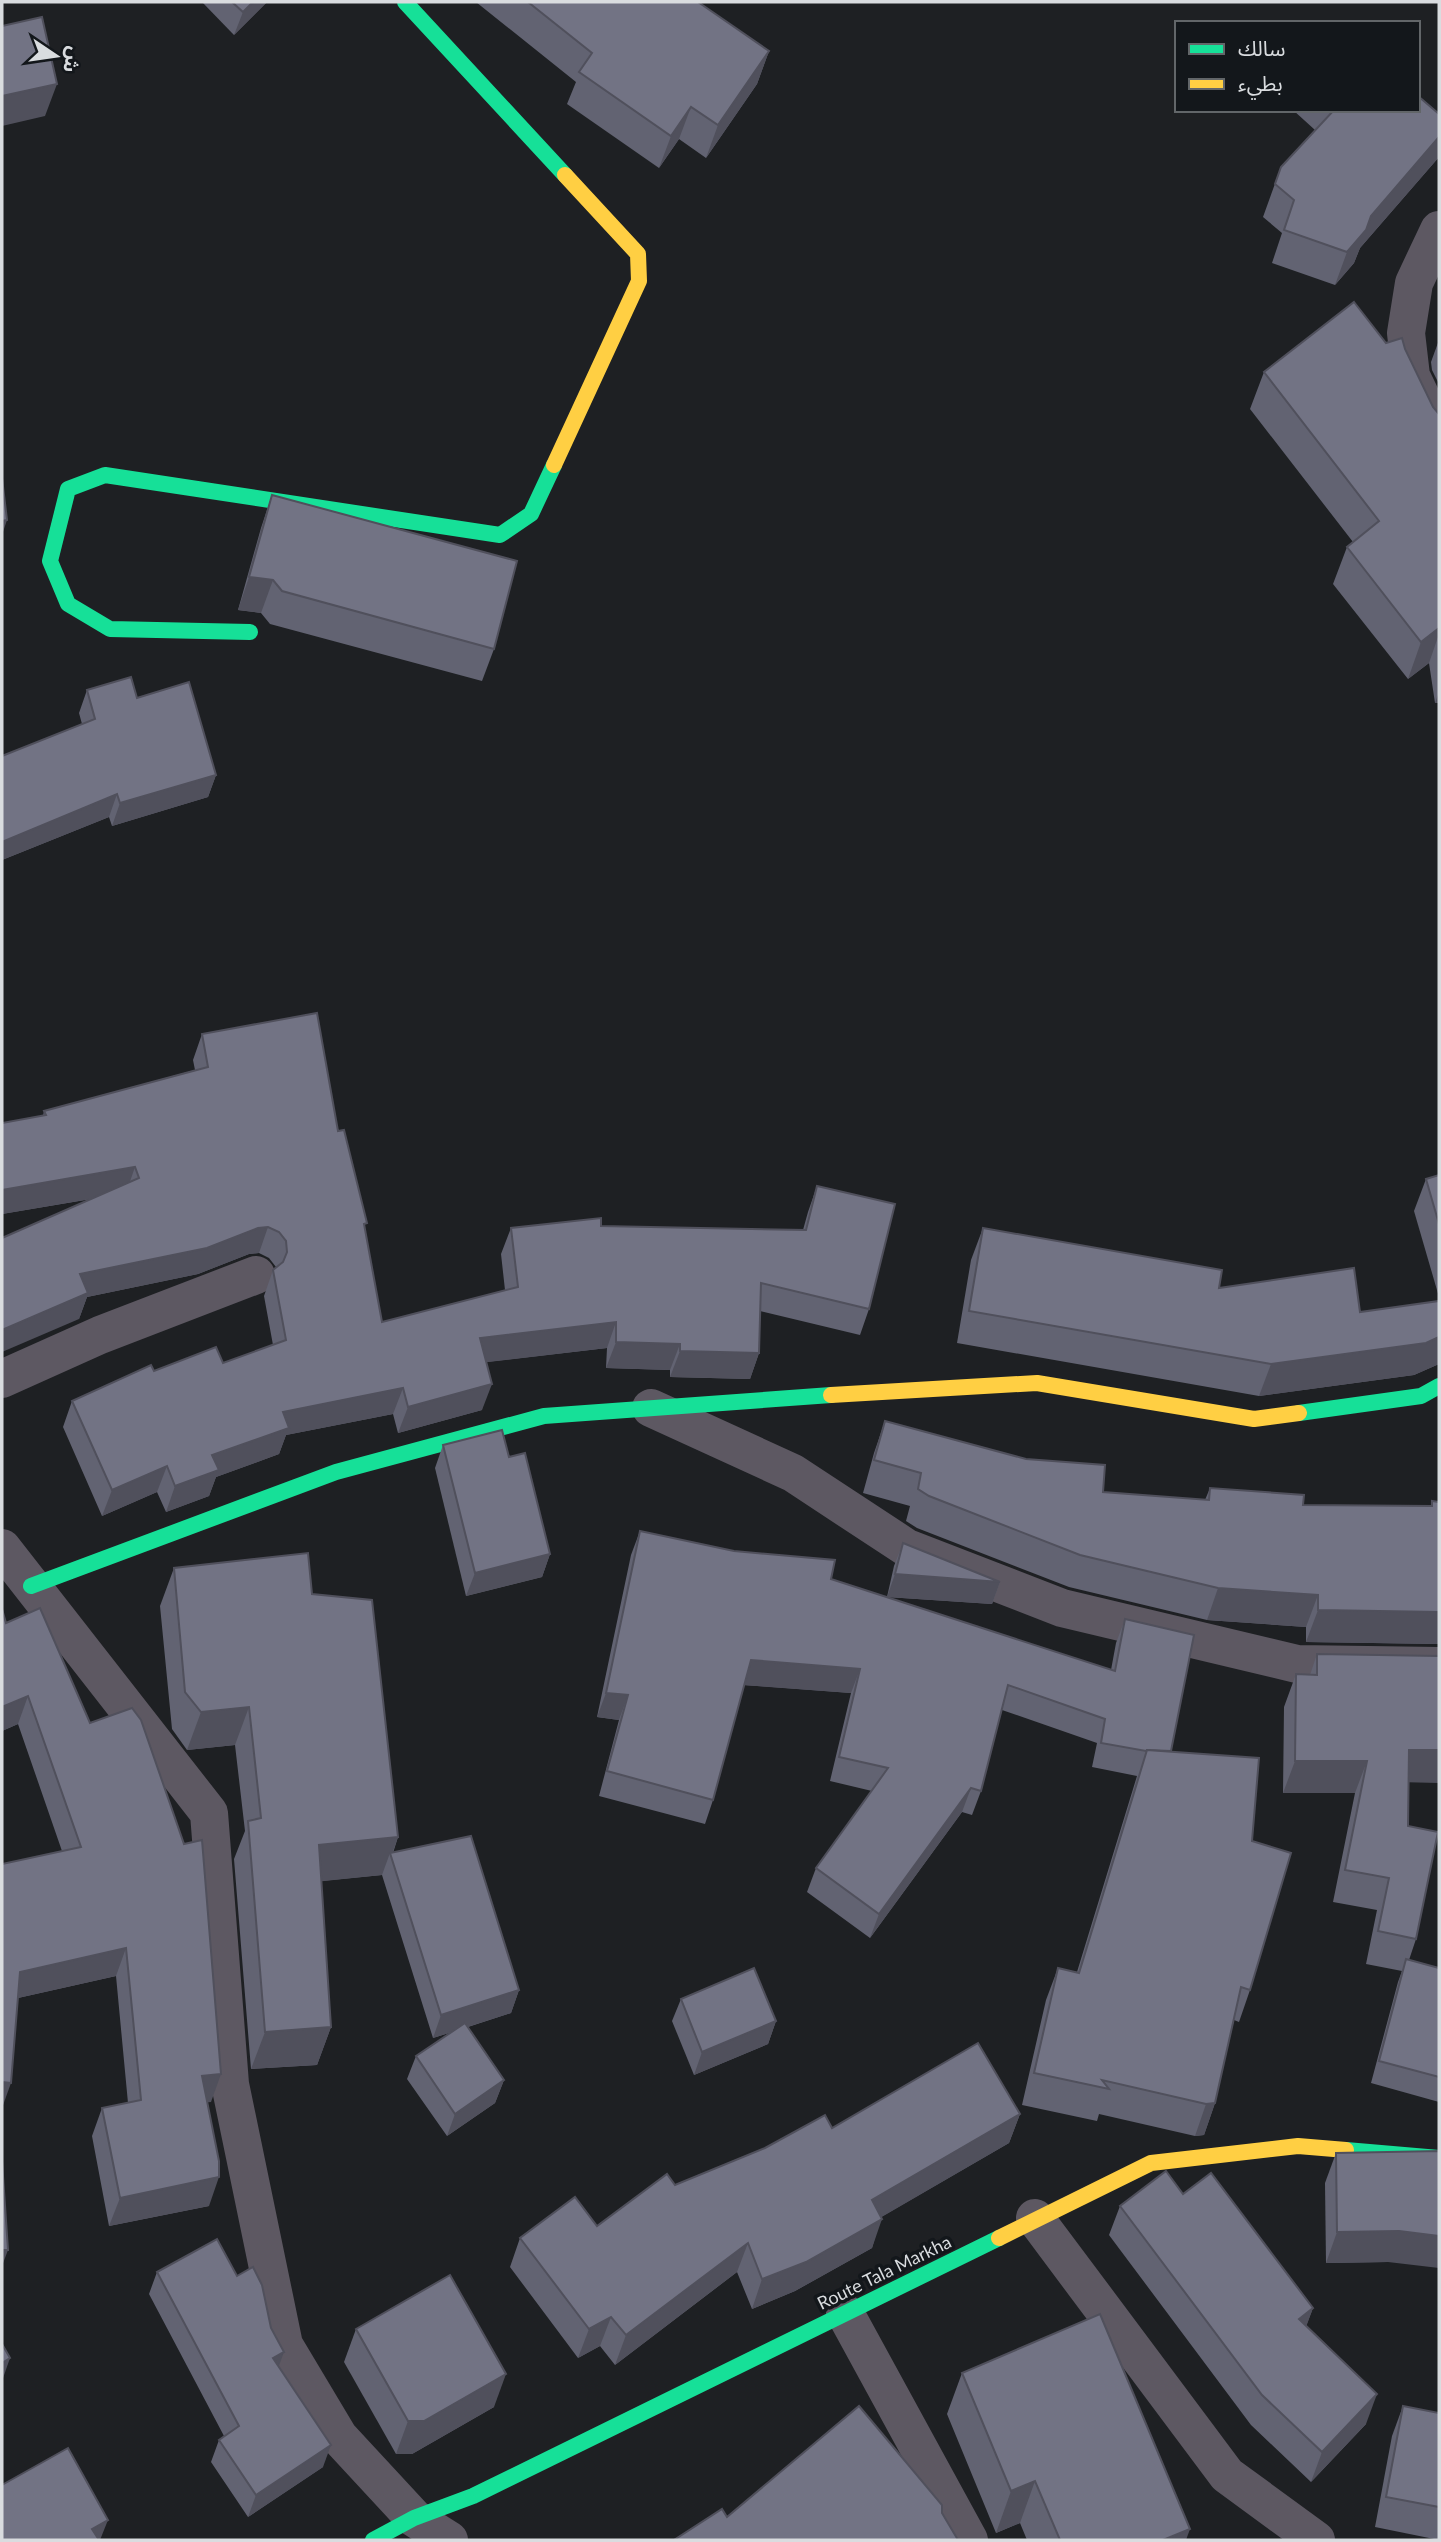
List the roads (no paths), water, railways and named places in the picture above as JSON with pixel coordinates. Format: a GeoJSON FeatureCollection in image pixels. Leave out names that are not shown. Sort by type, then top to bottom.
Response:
{"type":"FeatureCollection","features":[{"type":"Feature","properties":{"kind":"street"},"geometry":{"type":"LineString","coordinates":[[250,632],[110,629],[68,604],[50,561],[68,489],[105,475],[500,535],[531,514],[639,281],[638,254],[405,2]]}},
{"type":"Feature","properties":{"kind":"street"},"geometry":{"type":"LineString","coordinates":[[1439,230],[1415,283],[1406,333],[1410,376],[1439,435]]}},
{"type":"Feature","properties":{"kind":"street"},"geometry":{"type":"LineString","coordinates":[[2,1379],[100,1335],[256,1275]]}},
{"type":"Feature","properties":{"kind":"street"},"geometry":{"type":"LineString","coordinates":[[31,1586],[336,1472],[544,1416],[1037,1383],[1254,1419],[1421,1396],[1439,1386]]}},
{"type":"Feature","properties":{"kind":"street"},"geometry":{"type":"LineString","coordinates":[[651,1408],[793,1473],[906,1548],[1062,1608],[1297,1664],[1439,1666]]}},
{"type":"Feature","properties":{"kind":"street"},"geometry":{"type":"LineString","coordinates":[[2,1548],[209,1813],[230,2084],[284,2345],[339,2437],[414,2518],[449,2540]]}},
{"type":"Feature","properties":{"kind":"street","name":"Route Tala Markha"},"geometry":{"type":"LineString","coordinates":[[373,2540],[414,2518],[473,2496],[1151,2163],[1298,2146],[1439,2158]]}},
{"type":"Feature","properties":{"kind":"street"},"geometry":{"type":"LineString","coordinates":[[1035,2218],[1227,2474],[1315,2540]]}},
{"type":"Feature","properties":{"kind":"street"},"geometry":{"type":"LineString","coordinates":[[845,2313],[969,2540]]}}]}
